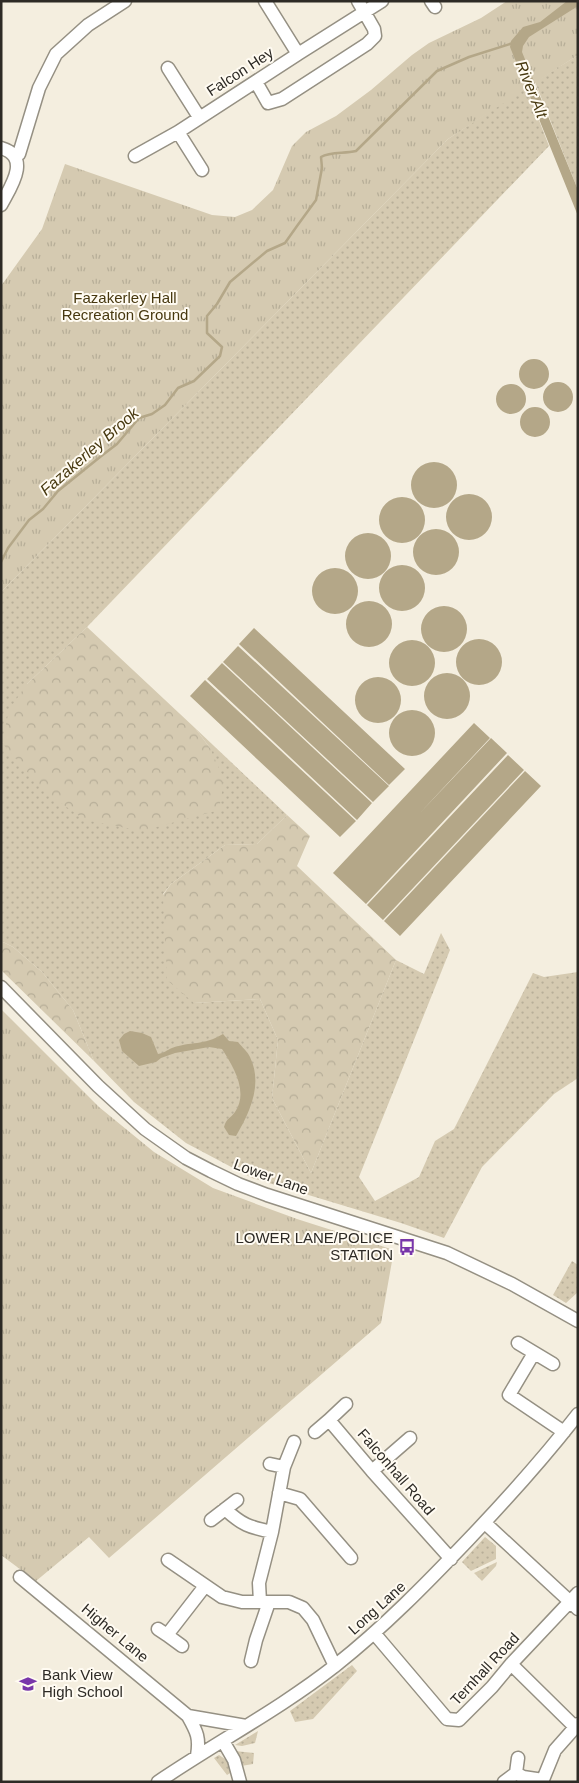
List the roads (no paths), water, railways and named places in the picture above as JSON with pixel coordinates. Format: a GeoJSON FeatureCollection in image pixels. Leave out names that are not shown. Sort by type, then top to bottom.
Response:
{"type":"FeatureCollection","features":[{"type":"Feature","properties":{"kind":"street","name":"Falcon Hey"},"geometry":{"type":"LineString","coordinates":[[265,1],[298,54]]}},
{"type":"Feature","properties":{"kind":"street","name":"Falcon Hey"},"geometry":{"type":"LineString","coordinates":[[135,156],[178,132],[256,82],[362,7],[382,1]]}},
{"type":"Feature","properties":{"kind":"street"},"geometry":{"type":"LineString","coordinates":[[1,205],[18,172],[18,156],[39,88],[56,54],[116,3]]}},
{"type":"Feature","properties":{"kind":"street"},"geometry":{"type":"LineString","coordinates":[[256,82],[268,102],[282,99],[367,44],[375,36],[374,29],[362,7]]}},
{"type":"Feature","properties":{"kind":"street","name":"Falcon Hey"},"geometry":{"type":"LineString","coordinates":[[168,68],[199,117]]}},
{"type":"Feature","properties":{"kind":"street"},"geometry":{"type":"LineString","coordinates":[[178,132],[202,170]]}},
{"type":"Feature","properties":{"kind":"street"},"geometry":{"type":"LineString","coordinates":[[1,148],[18,156]]}},
{"type":"Feature","properties":{"kind":"street","name":"Lower Lane"},"geometry":{"type":"LineString","coordinates":[[1,987],[121,1108],[145,1129],[186,1158],[220,1176],[259,1192],[448,1253],[512,1284],[578,1321]]}},
{"type":"Feature","properties":{"kind":"street"},"geometry":{"type":"LineString","coordinates":[[518,1343],[553,1364]]}},
{"type":"Feature","properties":{"kind":"street"},"geometry":{"type":"LineString","coordinates":[[534,1353],[509,1396],[564,1432]]}},
{"type":"Feature","properties":{"kind":"street"},"geometry":{"type":"LineString","coordinates":[[315,1432],[346,1404]]}},
{"type":"Feature","properties":{"kind":"street","name":"Long Lane"},"geometry":{"type":"LineString","coordinates":[[158,1782],[281,1705],[336,1666],[374,1634],[451,1559],[578,1414]]}},
{"type":"Feature","properties":{"kind":"street","name":"Falconhall Road"},"geometry":{"type":"LineString","coordinates":[[329,1420],[451,1559]]}},
{"type":"Feature","properties":{"kind":"street"},"geometry":{"type":"LineString","coordinates":[[372,1471],[410,1438]]}},
{"type":"Feature","properties":{"kind":"street"},"geometry":{"type":"LineString","coordinates":[[251,1661],[265,1602],[259,1583],[272,1532],[284,1467],[294,1442]]}},
{"type":"Feature","properties":{"kind":"street"},"geometry":{"type":"LineString","coordinates":[[270,1464],[284,1467]]}},
{"type":"Feature","properties":{"kind":"street"},"geometry":{"type":"LineString","coordinates":[[280,1492],[300,1499],[351,1558]]}},
{"type":"Feature","properties":{"kind":"street"},"geometry":{"type":"LineString","coordinates":[[211,1520],[237,1500]]}},
{"type":"Feature","properties":{"kind":"street"},"geometry":{"type":"LineString","coordinates":[[225,1509],[239,1522],[272,1532]]}},
{"type":"Feature","properties":{"kind":"street"},"geometry":{"type":"LineString","coordinates":[[485,1522],[575,1601]]}},
{"type":"Feature","properties":{"kind":"street"},"geometry":{"type":"LineString","coordinates":[[168,1560],[222,1597],[242,1602],[289,1602],[303,1608],[313,1620],[336,1666]]}},
{"type":"Feature","properties":{"kind":"street","name":"Higher Lane"},"geometry":{"type":"LineString","coordinates":[[20,1577],[188,1716],[195,1728],[199,1741],[197,1756]]}},
{"type":"Feature","properties":{"kind":"street"},"geometry":{"type":"LineString","coordinates":[[182,1646],[163,1632],[205,1586]]}},
{"type":"Feature","properties":{"kind":"street","name":"Ternhall Road"},"geometry":{"type":"LineString","coordinates":[[374,1634],[447,1719],[459,1720],[492,1687],[511,1664],[575,1601]]}},
{"type":"Feature","properties":{"kind":"street"},"geometry":{"type":"LineString","coordinates":[[511,1664],[576,1725],[555,1750],[542,1781],[523,1777],[516,1773]]}},
{"type":"Feature","properties":{"kind":"street","name":"Higher Lane"},"geometry":{"type":"LineString","coordinates":[[188,1716],[246,1726]]}},
{"type":"Feature","properties":{"kind":"street"},"geometry":{"type":"LineString","coordinates":[[223,1741],[234,1760],[240,1782]]}},
{"type":"Feature","properties":{"kind":"street"},"geometry":{"type":"LineString","coordinates":[[504,1782],[516,1773],[518,1758]]}},
{"type":"Feature","properties":{"kind":"water","name":"River Alt"},"geometry":{"type":"Polygon","coordinates":[[[567,1],[578,1],[578,6],[529,37],[523,46],[522,52],[578,190],[578,216],[510,47],[511,41],[523,27],[540,22],[567,1]]]}},
{"type":"Feature","properties":{"kind":"water"},"geometry":{"type":"Polygon","coordinates":[[[534,359],[545,363],[549,374],[545,385],[534,389],[523,385],[519,374],[523,363],[534,359]]]}},
{"type":"Feature","properties":{"kind":"water"},"geometry":{"type":"Polygon","coordinates":[[[558,382],[569,386],[573,397],[569,408],[558,412],[547,408],[543,397],[547,386],[558,382]]]}},
{"type":"Feature","properties":{"kind":"water"},"geometry":{"type":"Polygon","coordinates":[[[511,384],[522,388],[526,399],[522,410],[511,414],[500,410],[496,399],[500,388],[511,384]]]}},
{"type":"Feature","properties":{"kind":"water"},"geometry":{"type":"Polygon","coordinates":[[[535,407],[546,411],[550,422],[546,433],[535,437],[524,433],[520,422],[524,411],[535,407]]]}},
{"type":"Feature","properties":{"kind":"water"},"geometry":{"type":"Polygon","coordinates":[[[434,462],[447,466],[453,472],[457,485],[453,498],[447,504],[434,508],[421,504],[415,498],[411,485],[415,472],[421,466],[434,462]]]}},
{"type":"Feature","properties":{"kind":"water"},"geometry":{"type":"Polygon","coordinates":[[[469,494],[482,498],[488,504],[492,517],[488,530],[482,536],[469,540],[456,536],[450,530],[446,517],[450,504],[456,498],[469,494]]]}},
{"type":"Feature","properties":{"kind":"water"},"geometry":{"type":"Polygon","coordinates":[[[402,497],[415,501],[421,507],[425,520],[421,533],[415,539],[402,543],[389,539],[383,533],[379,520],[383,507],[389,501],[402,497]]]}},
{"type":"Feature","properties":{"kind":"water"},"geometry":{"type":"Polygon","coordinates":[[[436,529],[449,533],[455,539],[459,552],[455,565],[449,571],[436,575],[423,571],[417,565],[413,552],[417,539],[423,533],[436,529]]]}},
{"type":"Feature","properties":{"kind":"water"},"geometry":{"type":"Polygon","coordinates":[[[368,533],[381,537],[387,543],[391,556],[387,569],[381,575],[368,579],[355,575],[349,569],[345,556],[349,543],[355,537],[368,533]]]}},
{"type":"Feature","properties":{"kind":"water"},"geometry":{"type":"Polygon","coordinates":[[[402,565],[415,569],[421,575],[425,588],[421,601],[415,607],[402,611],[389,607],[383,601],[379,588],[383,575],[389,569],[402,565]]]}},
{"type":"Feature","properties":{"kind":"water"},"geometry":{"type":"Polygon","coordinates":[[[335,568],[348,572],[354,578],[358,591],[354,604],[348,610],[335,614],[322,610],[316,604],[312,591],[316,578],[322,572],[335,568]]]}},
{"type":"Feature","properties":{"kind":"water"},"geometry":{"type":"Polygon","coordinates":[[[369,601],[382,605],[388,611],[392,624],[388,637],[382,643],[369,647],[356,643],[350,637],[346,624],[350,611],[356,605],[369,601]]]}},
{"type":"Feature","properties":{"kind":"water"},"geometry":{"type":"Polygon","coordinates":[[[444,606],[457,610],[463,616],[467,629],[463,642],[457,648],[444,652],[431,648],[425,642],[421,629],[425,616],[431,610],[444,606]]]}},
{"type":"Feature","properties":{"kind":"water"},"geometry":{"type":"Polygon","coordinates":[[[254,628],[405,769],[389,785],[239,644],[254,628]]]}},
{"type":"Feature","properties":{"kind":"water"},"geometry":{"type":"Polygon","coordinates":[[[479,639],[492,643],[498,649],[502,662],[498,675],[492,681],[479,685],[466,681],[460,675],[456,662],[460,649],[466,643],[479,639]]]}},
{"type":"Feature","properties":{"kind":"water"},"geometry":{"type":"Polygon","coordinates":[[[412,640],[425,644],[431,650],[435,663],[431,676],[425,682],[412,686],[399,682],[393,676],[389,663],[393,650],[399,644],[412,640]]]}},
{"type":"Feature","properties":{"kind":"water"},"geometry":{"type":"Polygon","coordinates":[[[238,646],[389,786],[373,802],[223,662],[238,646]]]}},
{"type":"Feature","properties":{"kind":"water"},"geometry":{"type":"Polygon","coordinates":[[[222,663],[372,803],[357,820],[207,679],[222,663]]]}},
{"type":"Feature","properties":{"kind":"water"},"geometry":{"type":"Polygon","coordinates":[[[447,673],[460,677],[466,683],[470,696],[466,709],[460,715],[447,719],[434,715],[428,709],[424,696],[428,683],[434,677],[447,673]]]}},
{"type":"Feature","properties":{"kind":"water"},"geometry":{"type":"Polygon","coordinates":[[[378,677],[391,681],[397,687],[401,700],[397,713],[391,719],[378,723],[365,719],[359,713],[355,700],[359,687],[365,681],[378,677]]]}},
{"type":"Feature","properties":{"kind":"water"},"geometry":{"type":"Polygon","coordinates":[[[205,680],[356,821],[340,837],[190,696],[205,680]]]}},
{"type":"Feature","properties":{"kind":"water"},"geometry":{"type":"Polygon","coordinates":[[[412,710],[425,714],[431,720],[435,733],[431,746],[425,752],[412,756],[399,752],[393,746],[389,733],[393,720],[399,714],[412,710]]]}},
{"type":"Feature","properties":{"kind":"water"},"geometry":{"type":"Polygon","coordinates":[[[474,723],[490,738],[418,815],[491,738],[507,753],[366,904],[333,873],[474,723]]]}},
{"type":"Feature","properties":{"kind":"water"},"geometry":{"type":"Polygon","coordinates":[[[508,755],[524,770],[383,920],[367,905],[508,755]]]}},
{"type":"Feature","properties":{"kind":"water"},"geometry":{"type":"Polygon","coordinates":[[[525,771],[541,786],[400,936],[384,921],[525,771]]]}},
{"type":"Feature","properties":{"kind":"water"},"geometry":{"type":"Polygon","coordinates":[[[130,1031],[151,1037],[158,1054],[179,1046],[216,1038],[223,1034],[229,1041],[238,1042],[250,1057],[254,1067],[255,1088],[250,1108],[236,1136],[229,1135],[224,1127],[226,1121],[235,1112],[239,1104],[240,1088],[235,1071],[222,1049],[209,1047],[175,1053],[156,1062],[139,1066],[122,1051],[119,1040],[130,1031]]]}},
{"type":"Feature","properties":{"kind":"waterway","name":"Fazakerley Brook"},"geometry":{"type":"LineString","coordinates":[[1,562],[8,548],[29,520],[43,509],[58,491],[117,444],[139,418],[152,414],[165,405],[178,388],[194,381],[220,356],[222,347],[207,333],[207,316],[217,304],[230,282],[267,251],[285,243],[316,200],[322,168],[321,157],[329,154],[356,151],[437,71],[469,57],[513,43]]}},
{"type":"Feature","properties":{"kind":"place","name":"LOWER LANE/POLICE STATION"},"geometry":{"type":"Point","coordinates":[407,1247]}},
{"type":"Feature","properties":{"kind":"place","name":"Bank View High School"},"geometry":{"type":"Point","coordinates":[28,1684]}},
{"type":"Feature","properties":{"kind":"park label","name":"Fazakerley Hall Recreation Ground"},"geometry":{"type":"Point","coordinates":[125,306]}}]}
